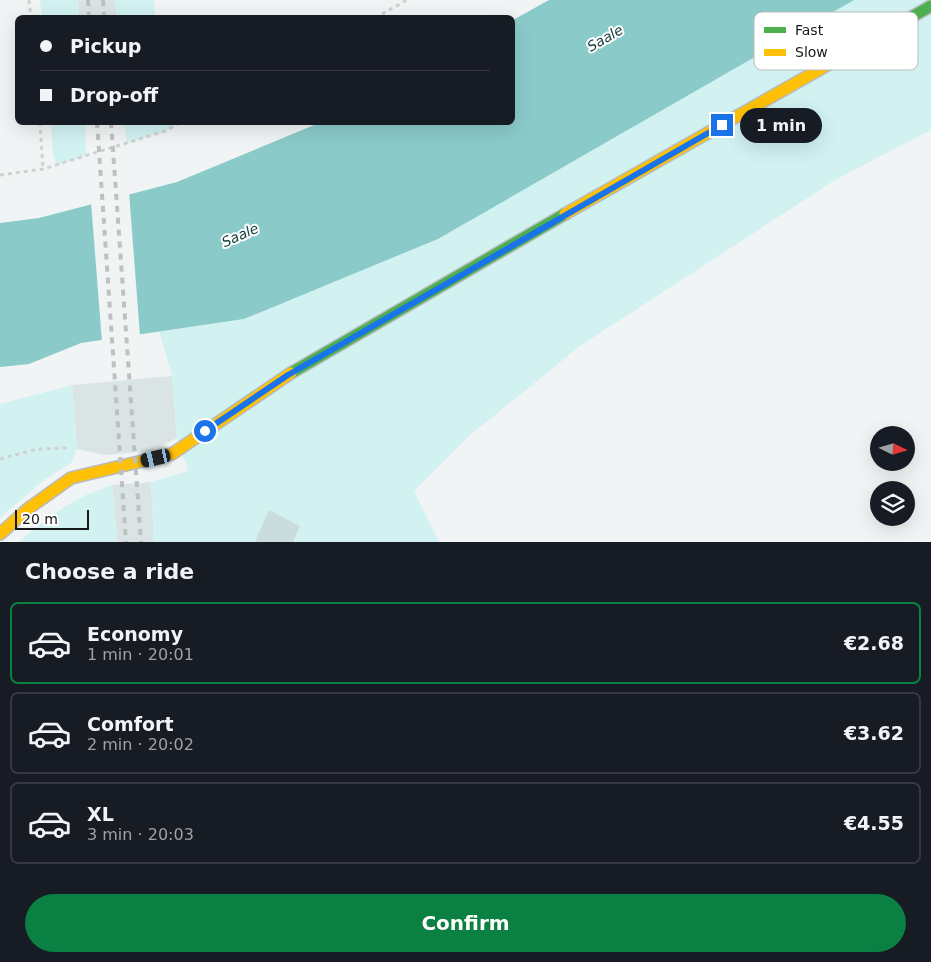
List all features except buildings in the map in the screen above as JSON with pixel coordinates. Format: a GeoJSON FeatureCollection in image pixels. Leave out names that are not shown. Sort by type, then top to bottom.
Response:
{"type":"FeatureCollection","features":[{"type":"Feature","properties":{"kind":"street"},"geometry":{"type":"LineString","coordinates":[[918,13],[931,6]]}},
{"type":"Feature","properties":{"kind":"street"},"geometry":{"type":"LineString","coordinates":[[0,534],[29,508],[71,478],[172,454],[296,370],[819,70]]}},
{"type":"Feature","properties":{"kind":"path"},"geometry":{"type":"LineString","coordinates":[[29,0],[31,15]]}},
{"type":"Feature","properties":{"kind":"path"},"geometry":{"type":"LineString","coordinates":[[380,15],[407,0]]}},
{"type":"Feature","properties":{"kind":"path"},"geometry":{"type":"LineString","coordinates":[[40,125],[43,169]]}},
{"type":"Feature","properties":{"kind":"path"},"geometry":{"type":"LineString","coordinates":[[0,175],[43,169],[165,131],[176,125]]}},
{"type":"Feature","properties":{"kind":"path"},"geometry":{"type":"LineString","coordinates":[[0,459],[37,449],[66,448],[74,453]]}},
{"type":"Feature","properties":{"kind":"shaded area"},"geometry":{"type":"Polygon","coordinates":[[[40,0],[78,0],[79,15],[42,15],[40,0]]]}},
{"type":"Feature","properties":{"kind":"shaded area"},"geometry":{"type":"Polygon","coordinates":[[[78,0],[115,0],[117,15],[79,15],[78,0]]]}},
{"type":"Feature","properties":{"kind":"shaded area"},"geometry":{"type":"Polygon","coordinates":[[[115,0],[154,0],[155,15],[117,15],[115,0]]]}},
{"type":"Feature","properties":{"kind":"shaded area"},"geometry":{"type":"Polygon","coordinates":[[[854,0],[931,0],[931,130],[835,180],[580,346],[469,436],[414,491],[439,542],[154,542],[151,482],[188,471],[177,438],[172,376],[159,331],[244,319],[438,239],[754,57],[754,70],[918,70],[918,12],[833,12],[854,0]]]}},
{"type":"Feature","properties":{"kind":"shaded area"},"geometry":{"type":"Polygon","coordinates":[[[51,125],[85,125],[86,156],[57,165],[53,155],[51,125]]]}},
{"type":"Feature","properties":{"kind":"shaded area"},"geometry":{"type":"Polygon","coordinates":[[[124,125],[175,125],[165,131],[127,143],[124,125]]]}},
{"type":"Feature","properties":{"kind":"shaded area"},"geometry":{"type":"Polygon","coordinates":[[[172,376],[177,438],[151,451],[105,455],[77,449],[72,385],[172,376]]]}},
{"type":"Feature","properties":{"kind":"shaded area"},"geometry":{"type":"Polygon","coordinates":[[[72,385],[77,449],[71,463],[44,480],[0,518],[0,404],[72,385]]]}},
{"type":"Feature","properties":{"kind":"shaded area"},"geometry":{"type":"Polygon","coordinates":[[[151,482],[154,542],[117,542],[112,485],[151,482]]]}},
{"type":"Feature","properties":{"kind":"shaded area"},"geometry":{"type":"Polygon","coordinates":[[[112,485],[117,542],[19,542],[62,508],[112,485]]]}},
{"type":"Feature","properties":{"kind":"water","name":"Saale"},"geometry":{"type":"Polygon","coordinates":[[[549,0],[854,0],[833,12],[754,12],[754,57],[438,239],[244,319],[81,343],[29,364],[0,367],[0,223],[39,218],[177,182],[314,125],[515,125],[515,19],[549,0]]]}},
{"type":"Feature","properties":{"kind":"pier"},"geometry":{"type":"Polygon","coordinates":[[[129,192],[140,336],[102,342],[91,202],[129,192]]]}},
{"type":"Feature","properties":{"kind":"railway"},"geometry":{"type":"LineString","coordinates":[[88,0],[89,15]]}},
{"type":"Feature","properties":{"kind":"railway"},"geometry":{"type":"LineString","coordinates":[[103,0],[104,15]]}},
{"type":"Feature","properties":{"kind":"railway"},"geometry":{"type":"LineString","coordinates":[[97,125],[126,542]]}},
{"type":"Feature","properties":{"kind":"railway"},"geometry":{"type":"LineString","coordinates":[[111,125],[141,542]]}},
{"type":"Feature","properties":{"kind":"traffic: fast"},"geometry":{"type":"LineString","coordinates":[[918,13],[931,6]]}},
{"type":"Feature","properties":{"kind":"traffic: fast"},"geometry":{"type":"LineString","coordinates":[[291,373],[565,214]]}},
{"type":"Feature","properties":{"kind":"traffic: slow"},"geometry":{"type":"LineString","coordinates":[[565,214],[819,70]]}},
{"type":"Feature","properties":{"kind":"traffic: slow"},"geometry":{"type":"LineString","coordinates":[[0,534],[29,508],[71,478],[172,454],[291,373]]}},
{"type":"Feature","properties":{"kind":"route"},"geometry":{"type":"LineString","coordinates":[[205,431],[288,375],[446,282],[722,125]]}}]}
